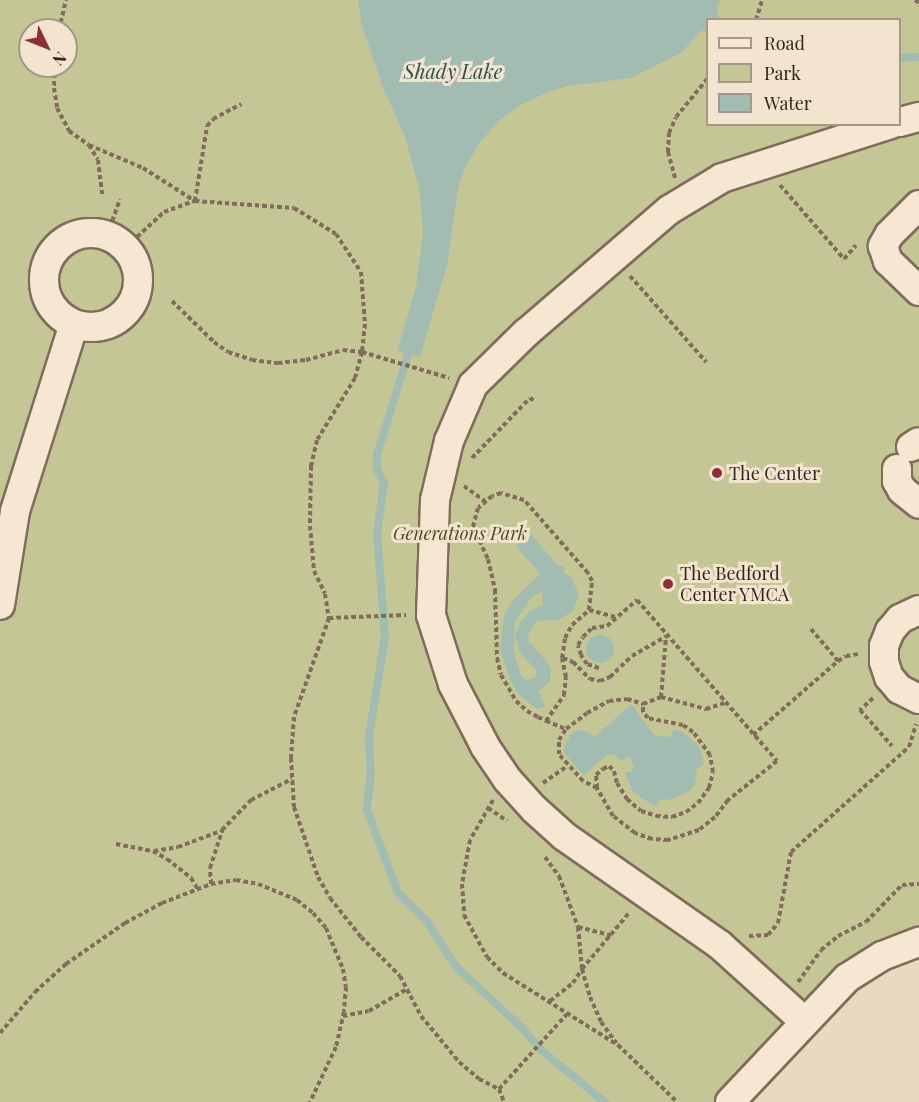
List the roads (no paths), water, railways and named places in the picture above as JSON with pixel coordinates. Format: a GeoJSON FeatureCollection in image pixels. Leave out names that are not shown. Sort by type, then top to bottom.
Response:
{"type":"FeatureCollection","features":[{"type":"Feature","properties":{"kind":"street"},"geometry":{"type":"LineString","coordinates":[[901,122],[919,117]]}},
{"type":"Feature","properties":{"kind":"street"},"geometry":{"type":"LineString","coordinates":[[804,1022],[720,945],[564,836],[534,809],[507,779],[485,746],[453,684],[431,615],[435,500],[449,441],[472,385],[526,333],[669,210],[722,178],[885,126]]}},
{"type":"Feature","properties":{"kind":"street"},"geometry":{"type":"LineString","coordinates":[[919,206],[889,235],[883,246],[888,261],[919,291]]}},
{"type":"Feature","properties":{"kind":"street"},"geometry":{"type":"LineString","coordinates":[[83,233],[116,241],[135,260],[139,276],[138,292],[131,306],[120,318],[106,325],[90,327],[74,324],[61,316],[51,305],[45,291],[44,275],[48,260],[69,238],[83,233]]}},
{"type":"Feature","properties":{"kind":"street"},"geometry":{"type":"LineString","coordinates":[[0,605],[15,511],[74,324]]}},
{"type":"Feature","properties":{"kind":"street"},"geometry":{"type":"LineString","coordinates":[[909,453],[897,481],[902,490],[919,504]]}},
{"type":"Feature","properties":{"kind":"street"},"geometry":{"type":"LineString","coordinates":[[918,604],[890,631],[884,646],[884,662],[889,677],[918,708]]}},
{"type":"Feature","properties":{"kind":"street"},"geometry":{"type":"LineString","coordinates":[[730,1102],[847,978],[882,956],[919,942]]}},
{"type":"Feature","properties":{"kind":"water","name":"Shady Lake"},"geometry":{"type":"Polygon","coordinates":[[[358,0],[720,0],[717,9],[719,18],[706,18],[706,31],[701,31],[681,53],[631,78],[567,86],[546,93],[520,105],[501,119],[481,141],[466,165],[458,189],[447,265],[420,357],[397,351],[416,287],[423,231],[419,188],[405,137],[382,85],[362,26],[358,0]]]}},
{"type":"Feature","properties":{"kind":"water"},"geometry":{"type":"Polygon","coordinates":[[[530,533],[558,566],[565,566],[564,573],[572,578],[579,595],[572,612],[558,620],[537,621],[528,634],[529,642],[549,664],[551,672],[550,681],[539,691],[545,707],[537,709],[518,694],[511,682],[500,650],[504,616],[513,600],[540,574],[516,546],[530,533]],[[542,591],[531,598],[515,622],[514,652],[521,676],[526,680],[535,678],[537,671],[520,653],[515,635],[520,623],[530,611],[543,605],[542,591]]]}},
{"type":"Feature","properties":{"kind":"water"},"geometry":{"type":"Polygon","coordinates":[[[600,635],[610,639],[614,649],[610,659],[600,663],[590,659],[586,649],[590,639],[600,635]]]}},
{"type":"Feature","properties":{"kind":"water"},"geometry":{"type":"Polygon","coordinates":[[[631,704],[654,735],[670,737],[675,729],[684,733],[698,745],[702,755],[704,764],[697,769],[695,785],[689,792],[669,800],[661,799],[656,807],[633,792],[625,773],[632,771],[634,766],[629,756],[622,761],[614,754],[607,755],[584,775],[565,754],[564,747],[571,734],[577,730],[585,731],[595,737],[631,704]]]}},
{"type":"Feature","properties":{"kind":"waterway"},"geometry":{"type":"LineString","coordinates":[[901,58],[919,57]]}},
{"type":"Feature","properties":{"kind":"waterway"},"geometry":{"type":"LineString","coordinates":[[411,345],[377,455],[377,469],[384,483],[377,533],[385,636],[369,737],[371,771],[367,810],[398,893],[426,920],[456,967],[522,1028],[542,1051],[605,1102]]}},
{"type":"Feature","properties":{"kind":"place","name":"The Center"},"geometry":{"type":"Point","coordinates":[717,473]}},
{"type":"Feature","properties":{"kind":"place","name":"The Bedford Center YMCA"},"geometry":{"type":"Point","coordinates":[668,584]}},
{"type":"Feature","properties":{"kind":"park label","name":"Generations Park"},"geometry":{"type":"Point","coordinates":[460,533]}}]}
